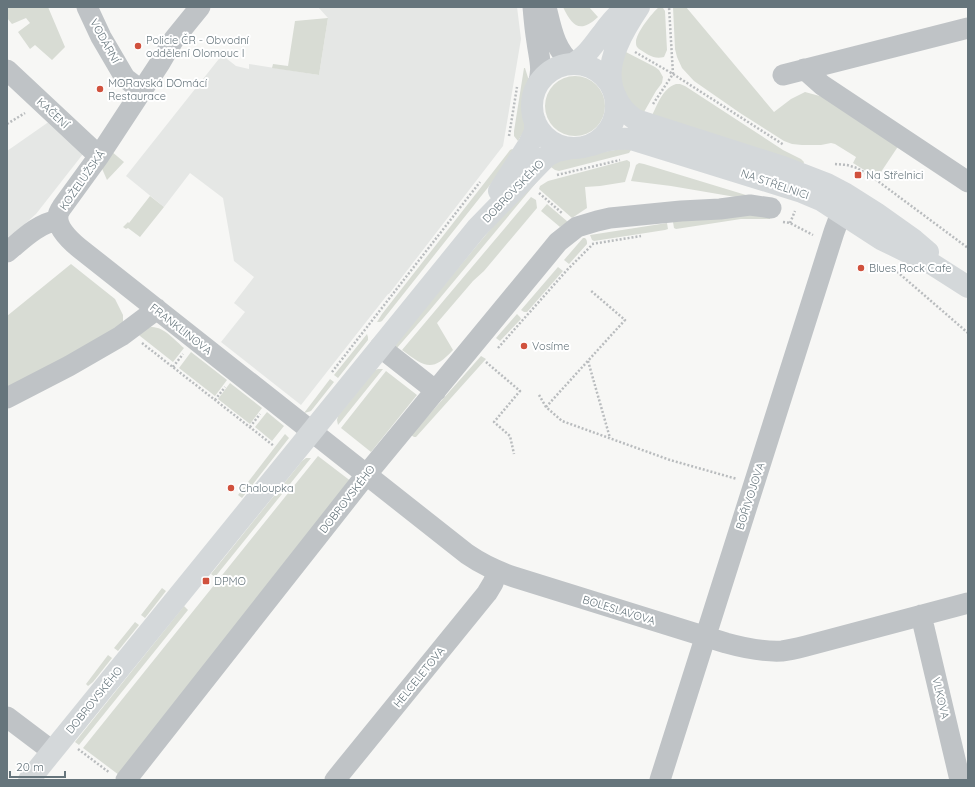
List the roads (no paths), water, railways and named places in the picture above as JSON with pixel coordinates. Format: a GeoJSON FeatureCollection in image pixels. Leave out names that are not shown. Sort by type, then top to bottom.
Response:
{"type":"FeatureCollection","features":[{"type":"Feature","properties":{"kind":"main road"},"geometry":{"type":"LineString","coordinates":[[573,64],[587,53],[613,20],[626,7]]}},
{"type":"Feature","properties":{"kind":"main road"},"geometry":{"type":"LineString","coordinates":[[613,91],[605,77],[597,71],[584,65],[573,64],[562,66],[550,71],[545,76],[527,86],[533,95],[532,105],[535,121],[543,135],[551,141],[560,146],[582,146],[602,138],[612,125],[616,111],[616,106],[610,72],[613,58],[626,28],[639,7]]}},
{"type":"Feature","properties":{"kind":"main road","name":"NA STŘELNICI"},"geometry":{"type":"LineString","coordinates":[[613,91],[622,109],[636,120],[783,167],[809,176],[837,189],[876,213],[914,240],[966,286]]}},
{"type":"Feature","properties":{"kind":"main road","name":"DOBROVSKÉHO"},"geometry":{"type":"LineString","coordinates":[[476,228],[529,144],[534,134],[535,121]]}},
{"type":"Feature","properties":{"kind":"main road","name":"NA STŘELNICI"},"geometry":{"type":"LineString","coordinates":[[582,146],[617,138],[631,139],[802,192],[820,200],[881,239],[932,264],[966,286]]}},
{"type":"Feature","properties":{"kind":"main road","name":"DOBROVSKÉHO"},"geometry":{"type":"LineString","coordinates":[[29,780],[63,748],[311,431],[476,228],[547,156],[557,151],[582,146]]}},
{"type":"Feature","properties":{"kind":"street","name":"VODÁRNÍ"},"geometry":{"type":"LineString","coordinates":[[87,7],[101,37],[125,78],[142,91]]}},
{"type":"Feature","properties":{"kind":"street","name":"KOŽELUŽSKÁ"},"geometry":{"type":"LineString","coordinates":[[7,252],[35,229],[58,220],[62,207],[99,156],[174,39],[200,7]]}},
{"type":"Feature","properties":{"kind":"street"},"geometry":{"type":"LineString","coordinates":[[527,86],[540,78],[541,68],[533,7]]}},
{"type":"Feature","properties":{"kind":"street"},"geometry":{"type":"LineString","coordinates":[[546,7],[556,41],[563,54],[573,64]]}},
{"type":"Feature","properties":{"kind":"street"},"geometry":{"type":"LineString","coordinates":[[784,74],[968,28]]}},
{"type":"Feature","properties":{"kind":"street"},"geometry":{"type":"LineString","coordinates":[[804,69],[822,85],[968,182]]}},
{"type":"Feature","properties":{"kind":"street","name":"KAČENÍ"},"geometry":{"type":"LineString","coordinates":[[7,70],[99,156]]}},
{"type":"Feature","properties":{"kind":"street","name":"DOBROVSKÉHO"},"geometry":{"type":"LineString","coordinates":[[119,777],[558,242],[566,235],[577,228],[597,220],[681,211],[707,211],[750,205],[774,215]]}},
{"type":"Feature","properties":{"kind":"street","name":"BOŘIVOJOVA"},"geometry":{"type":"LineString","coordinates":[[660,780],[841,213]]}},
{"type":"Feature","properties":{"kind":"street","name":"FRANKLINOVA"},"geometry":{"type":"LineString","coordinates":[[58,220],[71,241],[311,431]]}},
{"type":"Feature","properties":{"kind":"street"},"geometry":{"type":"LineString","coordinates":[[7,398],[70,366],[121,336],[157,310]]}},
{"type":"Feature","properties":{"kind":"street"},"geometry":{"type":"LineString","coordinates":[[380,347],[436,391]]}},
{"type":"Feature","properties":{"kind":"street","name":"BOLESLAVOVA"},"geometry":{"type":"LineString","coordinates":[[311,431],[467,554],[497,572],[746,648],[760,650],[782,650],[806,646],[968,603]]}},
{"type":"Feature","properties":{"kind":"street","name":"HELCELETOVA"},"geometry":{"type":"LineString","coordinates":[[335,780],[487,593],[497,572]]}},
{"type":"Feature","properties":{"kind":"street","name":"VLKOVA"},"geometry":{"type":"LineString","coordinates":[[921,615],[960,780]]}},
{"type":"Feature","properties":{"kind":"street"},"geometry":{"type":"LineString","coordinates":[[7,717],[63,748]]}},
{"type":"Feature","properties":{"kind":"place","name":"Policie ČR - Obvodní oddělení Olomouc I"},"geometry":{"type":"Point","coordinates":[138,46]}},
{"type":"Feature","properties":{"kind":"place","name":"MORavská DOmácí Restaurace"},"geometry":{"type":"Point","coordinates":[100,89]}},
{"type":"Feature","properties":{"kind":"place","name":"Na Střelnici"},"geometry":{"type":"Point","coordinates":[858,175]}},
{"type":"Feature","properties":{"kind":"place","name":"Blues Rock Cafe"},"geometry":{"type":"Point","coordinates":[861,268]}},
{"type":"Feature","properties":{"kind":"place","name":"Vosíme"},"geometry":{"type":"Point","coordinates":[524,346]}},
{"type":"Feature","properties":{"kind":"place","name":"Chaloupka"},"geometry":{"type":"Point","coordinates":[231,488]}},
{"type":"Feature","properties":{"kind":"place","name":"DPMO"},"geometry":{"type":"Point","coordinates":[206,581]}}]}
